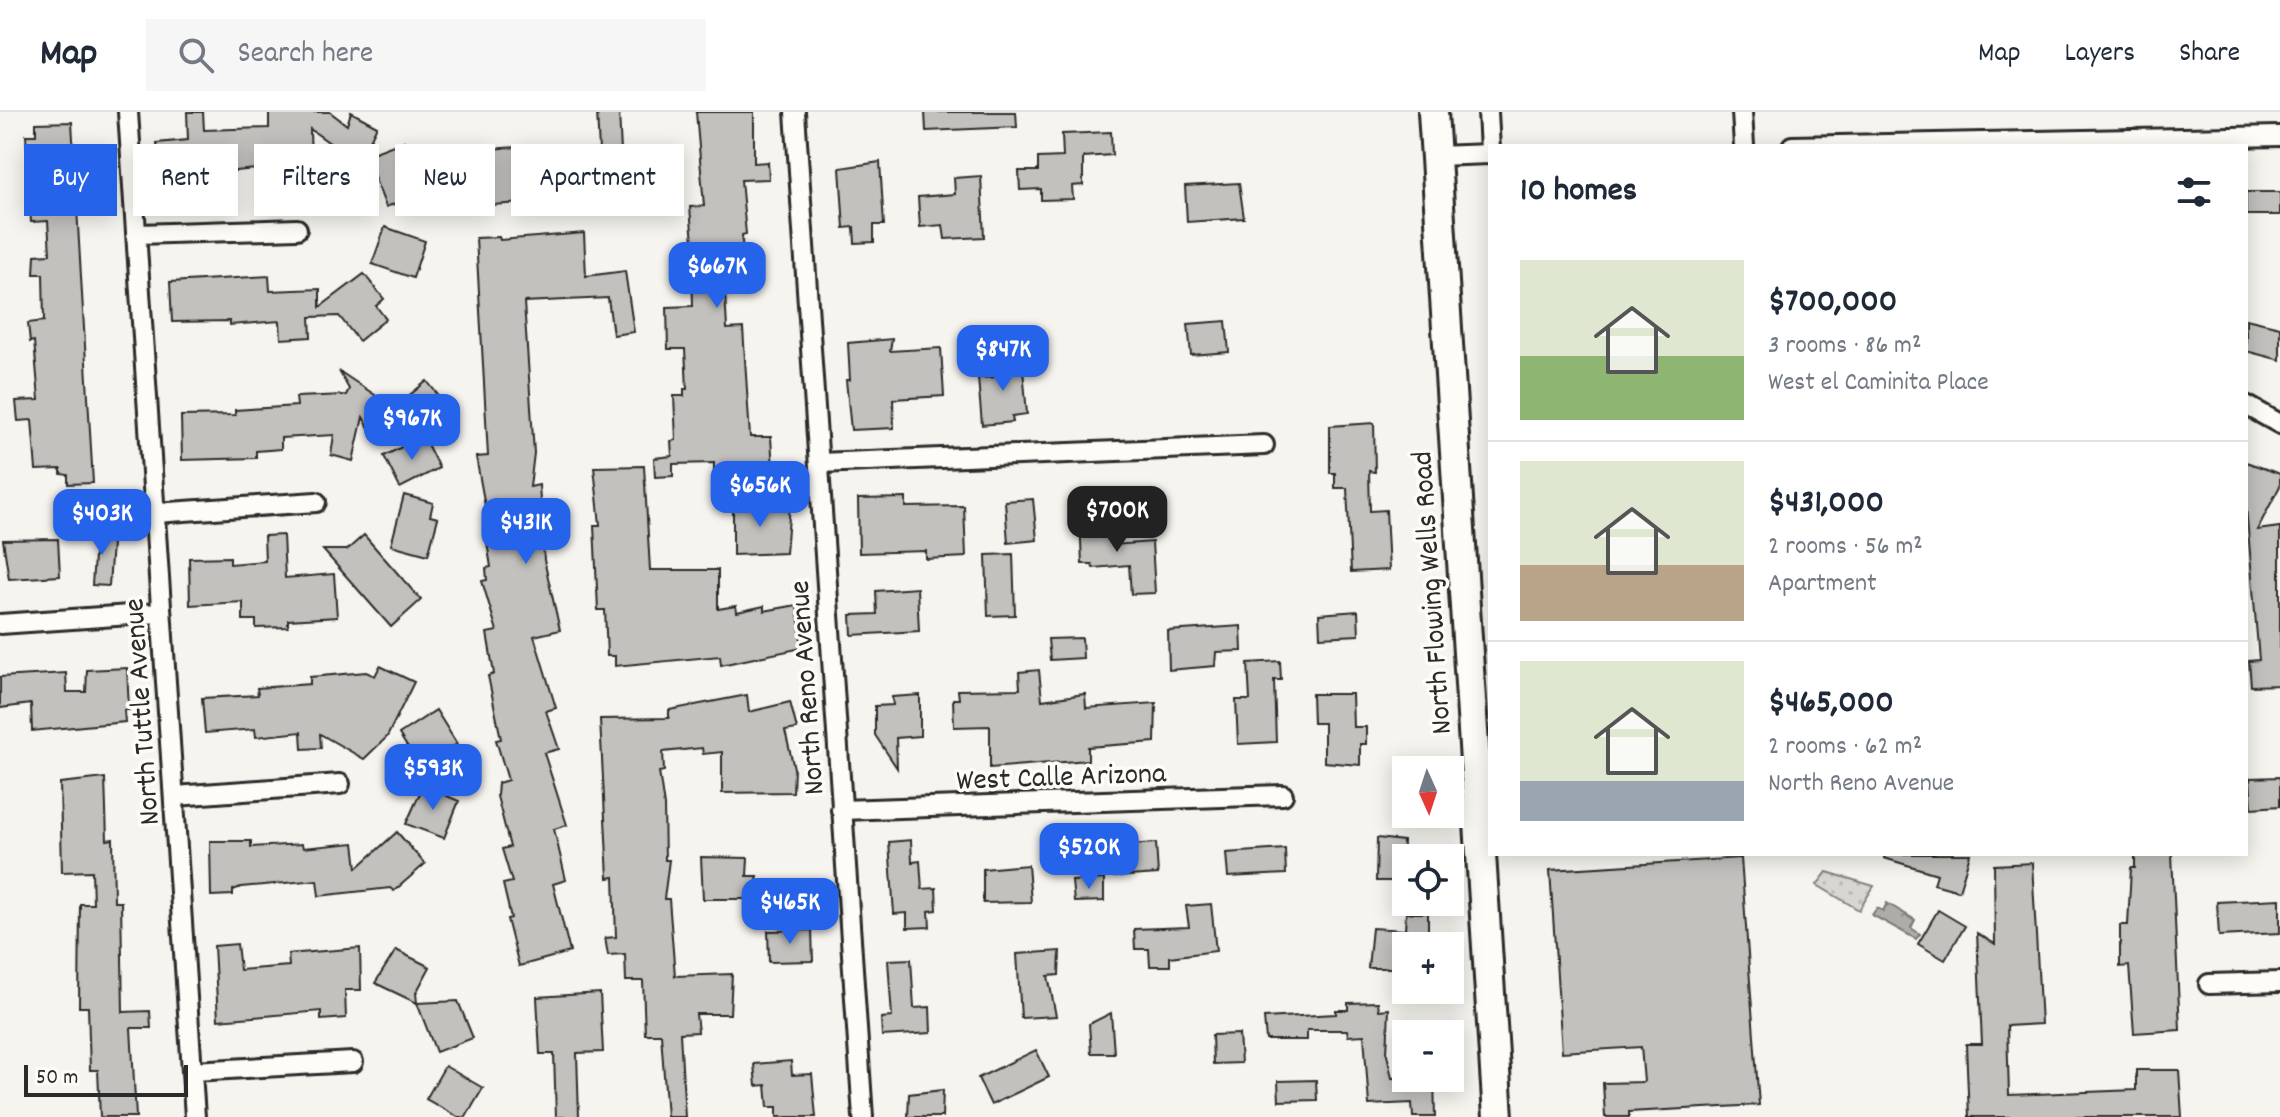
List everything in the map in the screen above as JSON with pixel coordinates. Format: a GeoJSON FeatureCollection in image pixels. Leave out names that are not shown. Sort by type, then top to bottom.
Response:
{"type":"FeatureCollection","features":[{"type":"Feature","properties":{"kind":"main road","name":"North Flowing Wells Road"},"geometry":{"type":"LineString","coordinates":[[1433,112],[1498,1117]]}},
{"type":"Feature","properties":{"kind":"street","name":"North Tuttle Avenue"},"geometry":{"type":"LineString","coordinates":[[128,112],[195,1117]]}},
{"type":"Feature","properties":{"kind":"street","name":"North Reno Avenue"},"geometry":{"type":"LineString","coordinates":[[795,112],[863,1117]]}},
{"type":"Feature","properties":{"kind":"street"},"geometry":{"type":"LineString","coordinates":[[1488,112],[1490,144]]}},
{"type":"Feature","properties":{"kind":"street"},"geometry":{"type":"LineString","coordinates":[[1742,112],[1744,144]]}},
{"type":"Feature","properties":{"kind":"street"},"geometry":{"type":"LineString","coordinates":[[1890,144],[2280,136]]}},
{"type":"Feature","properties":{"kind":"street"},"geometry":{"type":"LineString","coordinates":[[1436,156],[1488,152]]}},
{"type":"Feature","properties":{"kind":"street"},"geometry":{"type":"LineString","coordinates":[[138,234],[297,229]]}},
{"type":"Feature","properties":{"kind":"street"},"geometry":{"type":"LineString","coordinates":[[2248,406],[2280,424]]}},
{"type":"Feature","properties":{"kind":"street"},"geometry":{"type":"LineString","coordinates":[[819,463],[1264,445]]}},
{"type":"Feature","properties":{"kind":"street"},"geometry":{"type":"LineString","coordinates":[[155,513],[316,502]]}},
{"type":"Feature","properties":{"kind":"street"},"geometry":{"type":"LineString","coordinates":[[0,624],[159,613]]}},
{"type":"Feature","properties":{"kind":"street"},"geometry":{"type":"LineString","coordinates":[[175,796],[340,784]]}},
{"type":"Feature","properties":{"kind":"street","name":"West Calle Arizona"},"geometry":{"type":"LineString","coordinates":[[841,810],[1283,795]]}},
{"type":"Feature","properties":{"kind":"street"},"geometry":{"type":"LineString","coordinates":[[2209,984],[2280,982]]}},
{"type":"Feature","properties":{"kind":"street"},"geometry":{"type":"LineString","coordinates":[[193,1071],[353,1062]]}},
{"type":"Feature","properties":{"kind":"shaded area"},"geometry":{"type":"Polygon","coordinates":[[[1827,872],[1874,886],[1859,910],[1817,885],[1827,872]]]}},
{"type":"Feature","properties":{"kind":"water"},"geometry":{"type":"Polygon","coordinates":[[[1887,903],[1915,920],[1911,928],[1920,934],[1916,939],[1872,915],[1877,908],[1883,911],[1887,903]]]}},
{"type":"Feature","properties":{"kind":"building"},"geometry":{"type":"Polygon","coordinates":[[[187,112],[203,112],[204,130],[269,128],[269,112],[330,112],[347,125],[351,112],[377,126],[368,144],[331,144],[310,129],[310,144],[254,144],[254,169],[238,171],[238,144],[157,144],[188,140],[187,112]]]}},
{"type":"Feature","properties":{"kind":"building"},"geometry":{"type":"Polygon","coordinates":[[[597,112],[619,112],[621,144],[599,144],[597,112]]]}},
{"type":"Feature","properties":{"kind":"building"},"geometry":{"type":"Polygon","coordinates":[[[696,112],[754,112],[754,163],[768,162],[769,179],[741,180],[746,234],[742,235],[743,290],[725,291],[727,329],[743,328],[750,437],[771,437],[773,470],[714,472],[714,463],[673,464],[673,476],[655,477],[654,458],[672,456],[671,441],[676,440],[674,396],[684,396],[684,389],[687,389],[685,349],[668,349],[667,307],[693,306],[692,267],[695,267],[690,207],[704,206],[696,112]]]}},
{"type":"Feature","properties":{"kind":"building"},"geometry":{"type":"Polygon","coordinates":[[[925,112],[1016,112],[1017,127],[926,131],[925,112]]]}},
{"type":"Feature","properties":{"kind":"building"},"geometry":{"type":"Polygon","coordinates":[[[72,122],[73,144],[27,144],[26,135],[36,135],[36,123],[72,122]]]}},
{"type":"Feature","properties":{"kind":"building"},"geometry":{"type":"Polygon","coordinates":[[[1111,132],[1112,155],[1083,157],[1083,185],[1072,186],[1073,199],[1041,200],[1041,189],[1020,190],[1019,171],[1038,171],[1038,158],[1063,157],[1062,134],[1111,132]]]}},
{"type":"Feature","properties":{"kind":"building"},"geometry":{"type":"Polygon","coordinates":[[[395,144],[395,204],[386,207],[379,189],[379,151],[395,144]]]}},
{"type":"Feature","properties":{"kind":"building"},"geometry":{"type":"Polygon","coordinates":[[[511,148],[511,204],[495,205],[495,149],[511,148]]]}},
{"type":"Feature","properties":{"kind":"building"},"geometry":{"type":"Polygon","coordinates":[[[880,162],[884,225],[874,225],[874,242],[855,243],[854,227],[844,228],[840,168],[880,162]]]}},
{"type":"Feature","properties":{"kind":"building"},"geometry":{"type":"Polygon","coordinates":[[[981,176],[984,237],[945,239],[943,225],[920,227],[918,197],[955,194],[954,178],[981,176]]]}},
{"type":"Feature","properties":{"kind":"building"},"geometry":{"type":"Polygon","coordinates":[[[1239,183],[1244,218],[1187,222],[1185,186],[1239,183]]]}},
{"type":"Feature","properties":{"kind":"building"},"geometry":{"type":"Polygon","coordinates":[[[2248,192],[2280,192],[2280,215],[2248,215],[2248,192]]]}},
{"type":"Feature","properties":{"kind":"building"},"geometry":{"type":"Polygon","coordinates":[[[31,216],[77,216],[93,483],[68,484],[68,475],[61,474],[61,469],[36,470],[32,420],[18,421],[16,401],[39,400],[34,341],[30,342],[28,323],[44,321],[43,274],[34,274],[35,255],[50,254],[48,221],[31,222],[31,216]]]}},
{"type":"Feature","properties":{"kind":"building"},"geometry":{"type":"Polygon","coordinates":[[[385,227],[425,241],[413,278],[372,264],[385,227]]]}},
{"type":"Feature","properties":{"kind":"building"},"geometry":{"type":"Polygon","coordinates":[[[584,233],[586,276],[625,271],[634,332],[613,335],[608,298],[524,302],[534,453],[530,487],[539,485],[544,560],[560,630],[534,636],[556,708],[546,711],[559,749],[544,753],[567,825],[554,829],[566,880],[553,884],[570,952],[519,966],[507,919],[511,918],[503,884],[512,882],[502,849],[510,847],[497,796],[498,783],[508,780],[496,740],[501,739],[488,676],[494,674],[487,633],[497,631],[482,581],[487,580],[486,568],[491,567],[485,530],[489,528],[476,457],[488,456],[476,238],[499,237],[500,240],[584,233]]]}},
{"type":"Feature","properties":{"kind":"building"},"geometry":{"type":"Polygon","coordinates":[[[364,274],[384,299],[376,306],[386,319],[359,341],[339,316],[310,317],[311,337],[281,339],[280,321],[230,325],[230,321],[172,322],[170,282],[269,276],[270,291],[320,289],[320,307],[364,274]]]}},
{"type":"Feature","properties":{"kind":"building"},"geometry":{"type":"Polygon","coordinates":[[[2248,319],[2280,327],[2280,360],[2248,352],[2248,319]]]}},
{"type":"Feature","properties":{"kind":"building"},"geometry":{"type":"Polygon","coordinates":[[[1226,321],[1229,352],[1191,355],[1188,324],[1226,321]]]}},
{"type":"Feature","properties":{"kind":"building"},"geometry":{"type":"Polygon","coordinates":[[[892,339],[890,351],[941,348],[944,396],[893,399],[894,428],[851,430],[846,380],[850,380],[848,343],[892,339]]]}},
{"type":"Feature","properties":{"kind":"building"},"geometry":{"type":"Polygon","coordinates":[[[1022,358],[1027,414],[1012,416],[1013,422],[982,425],[978,378],[997,377],[996,360],[1022,358]]]}},
{"type":"Feature","properties":{"kind":"building"},"geometry":{"type":"Polygon","coordinates":[[[339,371],[396,409],[375,439],[363,417],[353,461],[331,455],[334,435],[281,438],[281,449],[256,451],[256,458],[182,460],[181,416],[235,415],[235,410],[297,406],[296,397],[346,395],[349,389],[339,371]]]}},
{"type":"Feature","properties":{"kind":"building"},"geometry":{"type":"Polygon","coordinates":[[[427,381],[438,395],[417,412],[406,398],[427,381]]]}},
{"type":"Feature","properties":{"kind":"building"},"geometry":{"type":"Polygon","coordinates":[[[1374,423],[1375,472],[1369,471],[1370,511],[1386,510],[1389,570],[1351,572],[1347,488],[1335,488],[1335,473],[1330,473],[1330,426],[1374,423]]]}},
{"type":"Feature","properties":{"kind":"building"},"geometry":{"type":"Polygon","coordinates":[[[423,436],[439,468],[400,488],[384,456],[423,436]]]}},
{"type":"Feature","properties":{"kind":"building"},"geometry":{"type":"Polygon","coordinates":[[[2248,463],[2280,474],[2280,486],[2257,530],[2280,527],[2280,685],[2251,686],[2249,661],[2259,660],[2248,530],[2248,463]]]}},
{"type":"Feature","properties":{"kind":"building"},"geometry":{"type":"Polygon","coordinates":[[[644,466],[650,570],[718,570],[718,609],[736,606],[737,612],[764,606],[764,611],[797,605],[802,648],[721,665],[720,656],[615,666],[615,656],[607,656],[605,610],[598,610],[594,525],[600,525],[594,467],[644,466]]]}},
{"type":"Feature","properties":{"kind":"building"},"geometry":{"type":"Polygon","coordinates":[[[404,495],[433,503],[430,516],[438,518],[428,555],[391,545],[404,495]]]}},
{"type":"Feature","properties":{"kind":"building"},"geometry":{"type":"Polygon","coordinates":[[[906,498],[906,507],[964,506],[966,557],[926,559],[926,551],[859,553],[858,499],[906,498]]]}},
{"type":"Feature","properties":{"kind":"building"},"geometry":{"type":"Polygon","coordinates":[[[1033,499],[1037,540],[1008,543],[1005,501],[1033,499]]]}},
{"type":"Feature","properties":{"kind":"building"},"geometry":{"type":"Polygon","coordinates":[[[790,505],[786,553],[733,555],[733,506],[790,505]]]}},
{"type":"Feature","properties":{"kind":"building"},"geometry":{"type":"Polygon","coordinates":[[[1099,517],[1099,522],[1110,521],[1112,545],[1152,542],[1155,593],[1131,594],[1129,565],[1093,568],[1092,564],[1082,564],[1080,518],[1099,517]]]}},
{"type":"Feature","properties":{"kind":"building"},"geometry":{"type":"Polygon","coordinates":[[[96,528],[113,529],[109,586],[92,585],[96,528]]]}},
{"type":"Feature","properties":{"kind":"building"},"geometry":{"type":"Polygon","coordinates":[[[283,535],[285,578],[334,574],[337,617],[288,620],[288,627],[256,628],[256,620],[243,620],[243,602],[190,605],[189,558],[230,557],[230,564],[265,561],[264,536],[283,535]]]}},
{"type":"Feature","properties":{"kind":"building"},"geometry":{"type":"Polygon","coordinates":[[[364,535],[421,600],[391,627],[323,550],[347,550],[364,535]]]}},
{"type":"Feature","properties":{"kind":"building"},"geometry":{"type":"Polygon","coordinates":[[[58,539],[60,576],[9,579],[3,540],[58,539]]]}},
{"type":"Feature","properties":{"kind":"building"},"geometry":{"type":"Polygon","coordinates":[[[1013,554],[1015,615],[988,616],[986,555],[1013,554]]]}},
{"type":"Feature","properties":{"kind":"building"},"geometry":{"type":"Polygon","coordinates":[[[917,588],[919,631],[852,635],[851,615],[877,614],[876,591],[917,588]]]}},
{"type":"Feature","properties":{"kind":"building"},"geometry":{"type":"Polygon","coordinates":[[[1358,611],[1359,635],[1320,637],[1319,614],[1358,611]]]}},
{"type":"Feature","properties":{"kind":"building"},"geometry":{"type":"Polygon","coordinates":[[[1241,626],[1242,651],[1216,652],[1215,666],[1169,670],[1168,631],[1241,626]]]}},
{"type":"Feature","properties":{"kind":"building"},"geometry":{"type":"Polygon","coordinates":[[[1082,638],[1083,658],[1050,660],[1048,639],[1082,638]]]}},
{"type":"Feature","properties":{"kind":"building"},"geometry":{"type":"Polygon","coordinates":[[[1280,661],[1281,680],[1274,680],[1276,742],[1238,744],[1236,700],[1250,700],[1248,663],[1280,661]]]}},
{"type":"Feature","properties":{"kind":"building"},"geometry":{"type":"Polygon","coordinates":[[[380,666],[414,682],[387,737],[364,759],[320,734],[321,748],[302,749],[301,732],[256,737],[255,729],[205,733],[202,698],[258,695],[257,688],[310,684],[310,677],[366,672],[375,676],[380,666]]]}},
{"type":"Feature","properties":{"kind":"building"},"geometry":{"type":"Polygon","coordinates":[[[127,668],[129,710],[124,710],[125,722],[32,731],[31,704],[0,708],[0,677],[66,673],[67,692],[86,692],[87,670],[127,668]]]}},
{"type":"Feature","properties":{"kind":"building"},"geometry":{"type":"Polygon","coordinates":[[[1039,670],[1042,700],[1085,694],[1086,708],[1156,703],[1155,742],[1088,747],[1088,760],[990,768],[990,726],[954,727],[953,699],[959,699],[958,690],[1020,689],[1019,672],[1039,670]]]}},
{"type":"Feature","properties":{"kind":"building"},"geometry":{"type":"Polygon","coordinates":[[[1312,694],[1352,694],[1353,727],[1366,727],[1366,744],[1360,744],[1360,765],[1324,762],[1324,723],[1313,723],[1312,694]]]}},
{"type":"Feature","properties":{"kind":"building"},"geometry":{"type":"Polygon","coordinates":[[[747,695],[749,712],[790,702],[797,729],[785,731],[794,768],[793,792],[722,793],[722,752],[703,754],[702,748],[663,752],[664,771],[659,772],[664,806],[665,860],[669,860],[664,899],[669,899],[675,976],[732,974],[730,1014],[696,1014],[698,1032],[680,1033],[685,1117],[667,1117],[661,1034],[645,1034],[643,981],[626,981],[625,954],[608,955],[605,938],[616,937],[614,877],[608,878],[600,719],[669,718],[669,710],[747,695]]]}},
{"type":"Feature","properties":{"kind":"building"},"geometry":{"type":"Polygon","coordinates":[[[920,695],[920,736],[896,738],[897,768],[875,735],[875,706],[893,705],[892,697],[920,695]]]}},
{"type":"Feature","properties":{"kind":"building"},"geometry":{"type":"Polygon","coordinates":[[[436,710],[457,744],[420,767],[399,734],[436,710]]]}},
{"type":"Feature","properties":{"kind":"building"},"geometry":{"type":"Polygon","coordinates":[[[2280,777],[2280,806],[2252,808],[2250,778],[2280,777]]]}},
{"type":"Feature","properties":{"kind":"building"},"geometry":{"type":"Polygon","coordinates":[[[105,778],[107,840],[113,839],[114,902],[121,902],[123,1012],[150,1011],[151,1028],[131,1028],[136,1117],[100,1117],[98,1070],[90,1070],[88,1007],[79,1007],[80,904],[93,904],[92,871],[62,872],[60,783],[105,778]]]}},
{"type":"Feature","properties":{"kind":"building"},"geometry":{"type":"Polygon","coordinates":[[[423,786],[459,801],[444,838],[406,824],[423,786]]]}},
{"type":"Feature","properties":{"kind":"building"},"geometry":{"type":"Polygon","coordinates":[[[397,832],[425,864],[394,891],[390,888],[319,896],[317,880],[241,887],[233,890],[233,895],[211,896],[210,841],[251,841],[251,847],[302,844],[303,848],[354,843],[357,868],[397,832]]]}},
{"type":"Feature","properties":{"kind":"building"},"geometry":{"type":"Polygon","coordinates":[[[1377,838],[1403,841],[1403,844],[1392,844],[1392,881],[1376,881],[1377,838]]]}},
{"type":"Feature","properties":{"kind":"building"},"geometry":{"type":"Polygon","coordinates":[[[911,840],[912,862],[920,861],[922,889],[936,888],[937,910],[929,911],[930,927],[907,928],[907,913],[894,914],[889,842],[911,840]]]}},
{"type":"Feature","properties":{"kind":"building"},"geometry":{"type":"Polygon","coordinates":[[[1156,843],[1158,874],[1114,877],[1112,846],[1156,843]]]}},
{"type":"Feature","properties":{"kind":"building"},"geometry":{"type":"Polygon","coordinates":[[[1285,849],[1286,874],[1228,877],[1226,853],[1285,849]]]}},
{"type":"Feature","properties":{"kind":"building"},"geometry":{"type":"Polygon","coordinates":[[[1969,856],[1959,891],[1934,884],[1937,874],[1884,858],[1969,856]]]}},
{"type":"Feature","properties":{"kind":"building"},"geometry":{"type":"Polygon","coordinates":[[[2135,856],[2172,856],[2180,1030],[2134,1033],[2129,966],[2120,967],[2120,925],[2128,925],[2131,868],[2135,868],[2135,856]]]}},
{"type":"Feature","properties":{"kind":"building"},"geometry":{"type":"Polygon","coordinates":[[[701,857],[748,858],[747,876],[758,876],[753,899],[703,899],[701,857]]]}},
{"type":"Feature","properties":{"kind":"building"},"geometry":{"type":"Polygon","coordinates":[[[1741,858],[1759,1105],[1629,1112],[1629,1117],[1605,1117],[1603,1083],[1644,1082],[1641,1047],[1562,1052],[1550,870],[1741,858]]]}},
{"type":"Feature","properties":{"kind":"building"},"geometry":{"type":"Polygon","coordinates":[[[2032,863],[2041,1024],[2007,1026],[2009,1095],[2136,1090],[2136,1070],[2179,1070],[2182,1117],[1969,1117],[1966,1044],[1982,1044],[1977,933],[1995,944],[1994,865],[2032,863]]]}},
{"type":"Feature","properties":{"kind":"building"},"geometry":{"type":"Polygon","coordinates":[[[1028,865],[1031,902],[983,903],[983,869],[1028,865]]]}},
{"type":"Feature","properties":{"kind":"building"},"geometry":{"type":"Polygon","coordinates":[[[1104,879],[1104,901],[1074,902],[1072,881],[1104,879]]]}},
{"type":"Feature","properties":{"kind":"building"},"geometry":{"type":"Polygon","coordinates":[[[2280,899],[2280,933],[2219,936],[2217,902],[2280,899]]]}},
{"type":"Feature","properties":{"kind":"building"},"geometry":{"type":"Polygon","coordinates":[[[1211,904],[1216,951],[1170,957],[1170,966],[1150,966],[1149,949],[1135,949],[1134,929],[1189,927],[1186,906],[1211,904]]]}},
{"type":"Feature","properties":{"kind":"building"},"geometry":{"type":"Polygon","coordinates":[[[1938,910],[1965,926],[1945,960],[1918,944],[1938,910]]]}},
{"type":"Feature","properties":{"kind":"building"},"geometry":{"type":"Polygon","coordinates":[[[1406,916],[1428,916],[1428,932],[1392,932],[1392,968],[1368,968],[1372,928],[1405,930],[1406,916]]]}},
{"type":"Feature","properties":{"kind":"building"},"geometry":{"type":"Polygon","coordinates":[[[812,930],[813,961],[769,962],[768,931],[812,930]]]}},
{"type":"Feature","properties":{"kind":"building"},"geometry":{"type":"Polygon","coordinates":[[[237,944],[240,970],[289,966],[288,954],[360,948],[361,990],[345,990],[346,1018],[321,1020],[321,1011],[218,1020],[214,946],[237,944]]]}},
{"type":"Feature","properties":{"kind":"building"},"geometry":{"type":"Polygon","coordinates":[[[396,950],[430,967],[416,993],[417,1003],[375,983],[396,950]]]}},
{"type":"Feature","properties":{"kind":"building"},"geometry":{"type":"Polygon","coordinates":[[[1060,951],[1059,975],[1048,976],[1056,1016],[1021,1018],[1017,954],[1060,951]]]}},
{"type":"Feature","properties":{"kind":"building"},"geometry":{"type":"Polygon","coordinates":[[[911,959],[914,1008],[930,1007],[931,1033],[882,1036],[881,1018],[892,1017],[888,960],[911,959]]]}},
{"type":"Feature","properties":{"kind":"building"},"geometry":{"type":"Polygon","coordinates":[[[600,993],[603,1052],[577,1053],[579,1117],[556,1117],[554,1054],[540,1054],[537,997],[600,993]]]}},
{"type":"Feature","properties":{"kind":"building"},"geometry":{"type":"Polygon","coordinates":[[[458,1001],[473,1038],[436,1052],[417,1003],[458,1001]]]}},
{"type":"Feature","properties":{"kind":"building"},"geometry":{"type":"Polygon","coordinates":[[[1378,1002],[1379,1010],[1389,1009],[1387,1054],[1392,1092],[1434,1092],[1435,1117],[1413,1117],[1412,1103],[1369,1105],[1364,1035],[1348,1036],[1347,1030],[1307,1030],[1307,1040],[1266,1040],[1264,1018],[1336,1014],[1336,1010],[1348,1010],[1348,1003],[1378,1002]]]}},
{"type":"Feature","properties":{"kind":"building"},"geometry":{"type":"Polygon","coordinates":[[[1111,1013],[1114,1053],[1091,1053],[1089,1024],[1111,1013]]]}},
{"type":"Feature","properties":{"kind":"building"},"geometry":{"type":"Polygon","coordinates":[[[1239,1034],[1241,1063],[1213,1064],[1212,1035],[1239,1034]]]}},
{"type":"Feature","properties":{"kind":"building"},"geometry":{"type":"Polygon","coordinates":[[[1036,1050],[1049,1077],[991,1105],[978,1078],[1036,1050]]]}},
{"type":"Feature","properties":{"kind":"building"},"geometry":{"type":"Polygon","coordinates":[[[791,1061],[792,1075],[812,1074],[816,1117],[777,1117],[777,1107],[768,1107],[766,1085],[756,1086],[754,1064],[791,1061]]]}},
{"type":"Feature","properties":{"kind":"building"},"geometry":{"type":"Polygon","coordinates":[[[445,1066],[483,1088],[466,1117],[458,1117],[426,1099],[445,1066]]]}},
{"type":"Feature","properties":{"kind":"building"},"geometry":{"type":"Polygon","coordinates":[[[1316,1080],[1317,1100],[1279,1101],[1278,1081],[1316,1080]]]}},
{"type":"Feature","properties":{"kind":"building"},"geometry":{"type":"Polygon","coordinates":[[[943,1090],[942,1117],[908,1117],[909,1094],[943,1090]]]}}]}
